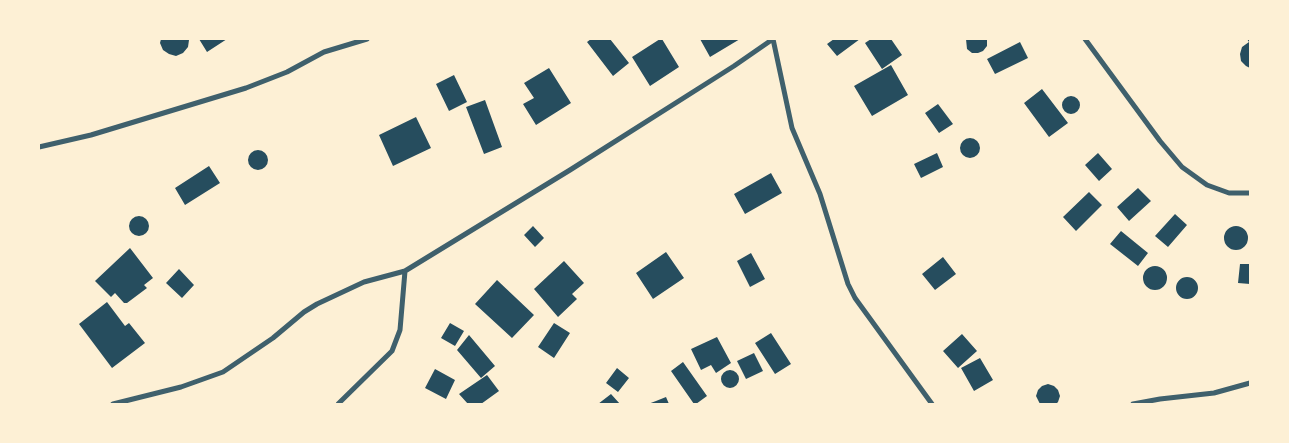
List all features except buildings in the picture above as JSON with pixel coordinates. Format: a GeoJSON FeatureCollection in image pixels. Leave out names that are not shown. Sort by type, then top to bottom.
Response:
{"type":"FeatureCollection","features":[{"type":"Feature","properties":{"kind":"street"},"geometry":{"type":"LineString","coordinates":[[39,147],[91,135],[246,88],[287,72],[324,52],[367,39]]}},
{"type":"Feature","properties":{"kind":"street"},"geometry":{"type":"LineString","coordinates":[[114,404],[181,387],[223,372],[273,338],[304,312],[317,304],[364,282],[405,271],[578,165],[734,66],[773,39],[792,128],[820,194],[848,284],[855,298],[932,404]]}},
{"type":"Feature","properties":{"kind":"street"},"geometry":{"type":"LineString","coordinates":[[1085,39],[1160,141],[1182,167],[1207,185],[1229,193],[1250,193]]}},
{"type":"Feature","properties":{"kind":"street"},"geometry":{"type":"LineString","coordinates":[[338,404],[392,352],[400,330],[405,271]]}},
{"type":"Feature","properties":{"kind":"street"},"geometry":{"type":"LineString","coordinates":[[1133,404],[1160,398],[1214,393],[1250,383]]}}]}
